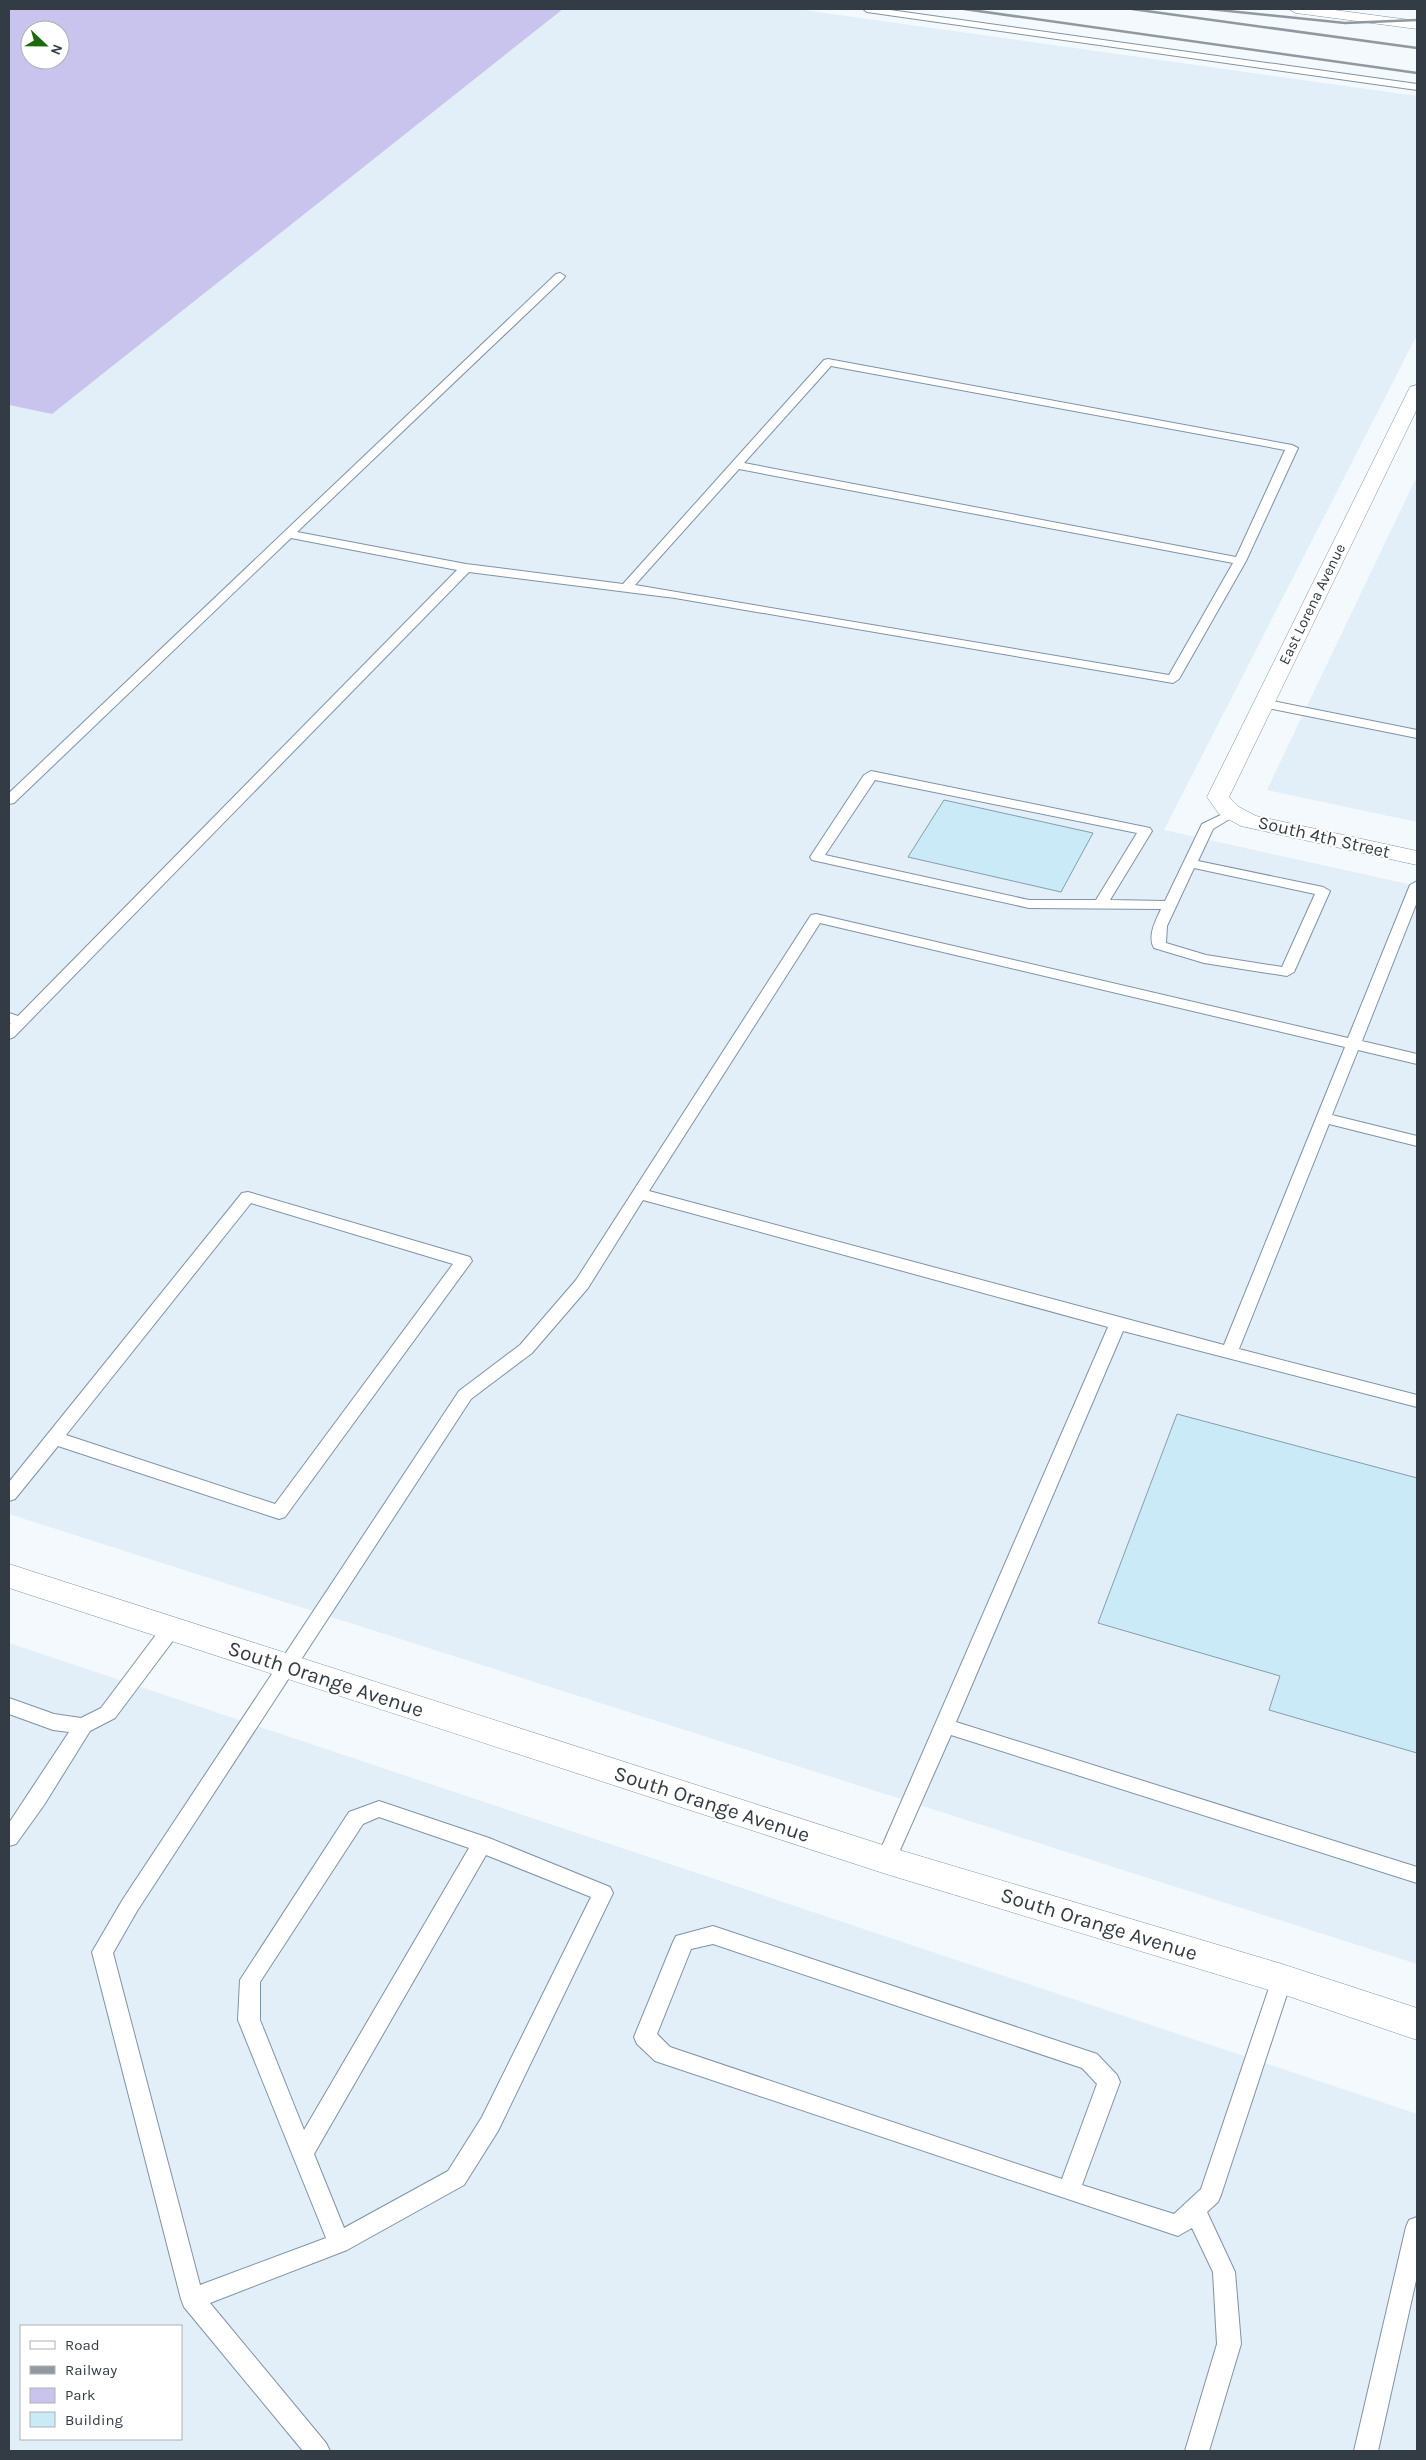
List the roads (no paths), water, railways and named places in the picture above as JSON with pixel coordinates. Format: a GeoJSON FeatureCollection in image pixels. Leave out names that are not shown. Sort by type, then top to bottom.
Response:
{"type":"FeatureCollection","features":[{"type":"Feature","properties":{"kind":"street"},"geometry":{"type":"LineString","coordinates":[[1296,9],[1355,12],[1417,25]]}},
{"type":"Feature","properties":{"kind":"street","name":"East Lorena Avenue"},"geometry":{"type":"LineString","coordinates":[[1232,814],[1223,808],[1218,797],[1222,784],[1417,391]]}},
{"type":"Feature","properties":{"kind":"street","name":"South 4th Street"},"geometry":{"type":"LineString","coordinates":[[1232,814],[1277,828],[1417,858]]}},
{"type":"Feature","properties":{"kind":"street","name":"South Orange Avenue"},"geometry":{"type":"LineString","coordinates":[[9,1576],[886,1860],[1282,1979],[1417,2024]]}},
{"type":"Feature","properties":{"kind":"lane"},"geometry":{"type":"LineString","coordinates":[[867,9],[1417,87]]}},
{"type":"Feature","properties":{"kind":"lane"},"geometry":{"type":"LineString","coordinates":[[9,800],[560,276]]}},
{"type":"Feature","properties":{"kind":"lane"},"geometry":{"type":"LineString","coordinates":[[287,534],[466,568],[626,588],[675,594],[1173,679],[1240,560],[1292,448],[828,362],[626,588]]}},
{"type":"Feature","properties":{"kind":"lane"},"geometry":{"type":"LineString","coordinates":[[736,465],[1240,560]]}},
{"type":"Feature","properties":{"kind":"lane"},"geometry":{"type":"LineString","coordinates":[[9,1034],[15,1020],[466,568]]}},
{"type":"Feature","properties":{"kind":"lane"},"geometry":{"type":"LineString","coordinates":[[1263,703],[1417,734]]}},
{"type":"Feature","properties":{"kind":"lane"},"geometry":{"type":"LineString","coordinates":[[1101,904],[1145,831],[871,775],[817,857],[1029,904],[1170,905]]}},
{"type":"Feature","properties":{"kind":"lane"},"geometry":{"type":"LineString","coordinates":[[1190,863],[1322,891],[1288,972],[1204,959],[1160,945],[1160,926],[1190,863],[1207,828],[1232,814]]}},
{"type":"Feature","properties":{"kind":"lane"},"geometry":{"type":"LineString","coordinates":[[1229,1353],[1417,885]]}},
{"type":"Feature","properties":{"kind":"lane"},"geometry":{"type":"LineString","coordinates":[[318,2451],[192,2300],[102,1952],[130,1905],[286,1666],[465,1396],[526,1349],[582,1284],[816,918],[1417,1059]]}},
{"type":"Feature","properties":{"kind":"lane"},"geometry":{"type":"LineString","coordinates":[[1322,1118],[1417,1141]]}},
{"type":"Feature","properties":{"kind":"lane"},"geometry":{"type":"LineString","coordinates":[[639,1194],[1118,1324],[1417,1401]]}},
{"type":"Feature","properties":{"kind":"lane"},"geometry":{"type":"LineString","coordinates":[[9,1494],[54,1438],[248,1197],[464,1261],[279,1512],[54,1438]]}},
{"type":"Feature","properties":{"kind":"lane"},"geometry":{"type":"LineString","coordinates":[[886,1860],[1118,1324]]}},
{"type":"Feature","properties":{"kind":"lane"},"geometry":{"type":"LineString","coordinates":[[9,1838],[37,1799],[83,1726],[108,1714],[171,1629]]}},
{"type":"Feature","properties":{"kind":"lane"},"geometry":{"type":"LineString","coordinates":[[9,1706],[53,1722],[83,1726]]}},
{"type":"Feature","properties":{"kind":"lane"},"geometry":{"type":"LineString","coordinates":[[945,1726],[1417,1875]]}},
{"type":"Feature","properties":{"kind":"lane"},"geometry":{"type":"LineString","coordinates":[[192,2300],[339,2243],[456,2178],[490,2124],[603,1893],[482,1844],[379,1809],[356,1818],[250,1980],[249,2020],[339,2243]]}},
{"type":"Feature","properties":{"kind":"lane"},"geometry":{"type":"LineString","coordinates":[[303,2153],[482,1844]]}},
{"type":"Feature","properties":{"kind":"lane"},"geometry":{"type":"LineString","coordinates":[[1069,2191],[1109,2082],[1089,2061],[713,1935],[683,1942],[646,2037],[663,2054],[1069,2191],[1178,2226],[1210,2195],[1282,1979]]}},
{"type":"Feature","properties":{"kind":"lane"},"geometry":{"type":"LineString","coordinates":[[1195,2210],[1224,2272],[1229,2344],[1197,2451]]}},
{"type":"Feature","properties":{"kind":"lane"},"geometry":{"type":"LineString","coordinates":[[1366,2451],[1417,2227]]}},
{"type":"Feature","properties":{"kind":"railway"},"geometry":{"type":"LineString","coordinates":[[964,9],[1417,73]]}},
{"type":"Feature","properties":{"kind":"railway"},"geometry":{"type":"LineString","coordinates":[[1132,9],[1417,48]]}},
{"type":"Feature","properties":{"kind":"railway"},"geometry":{"type":"LineString","coordinates":[[1209,9],[1345,23],[1417,20]]}}]}
